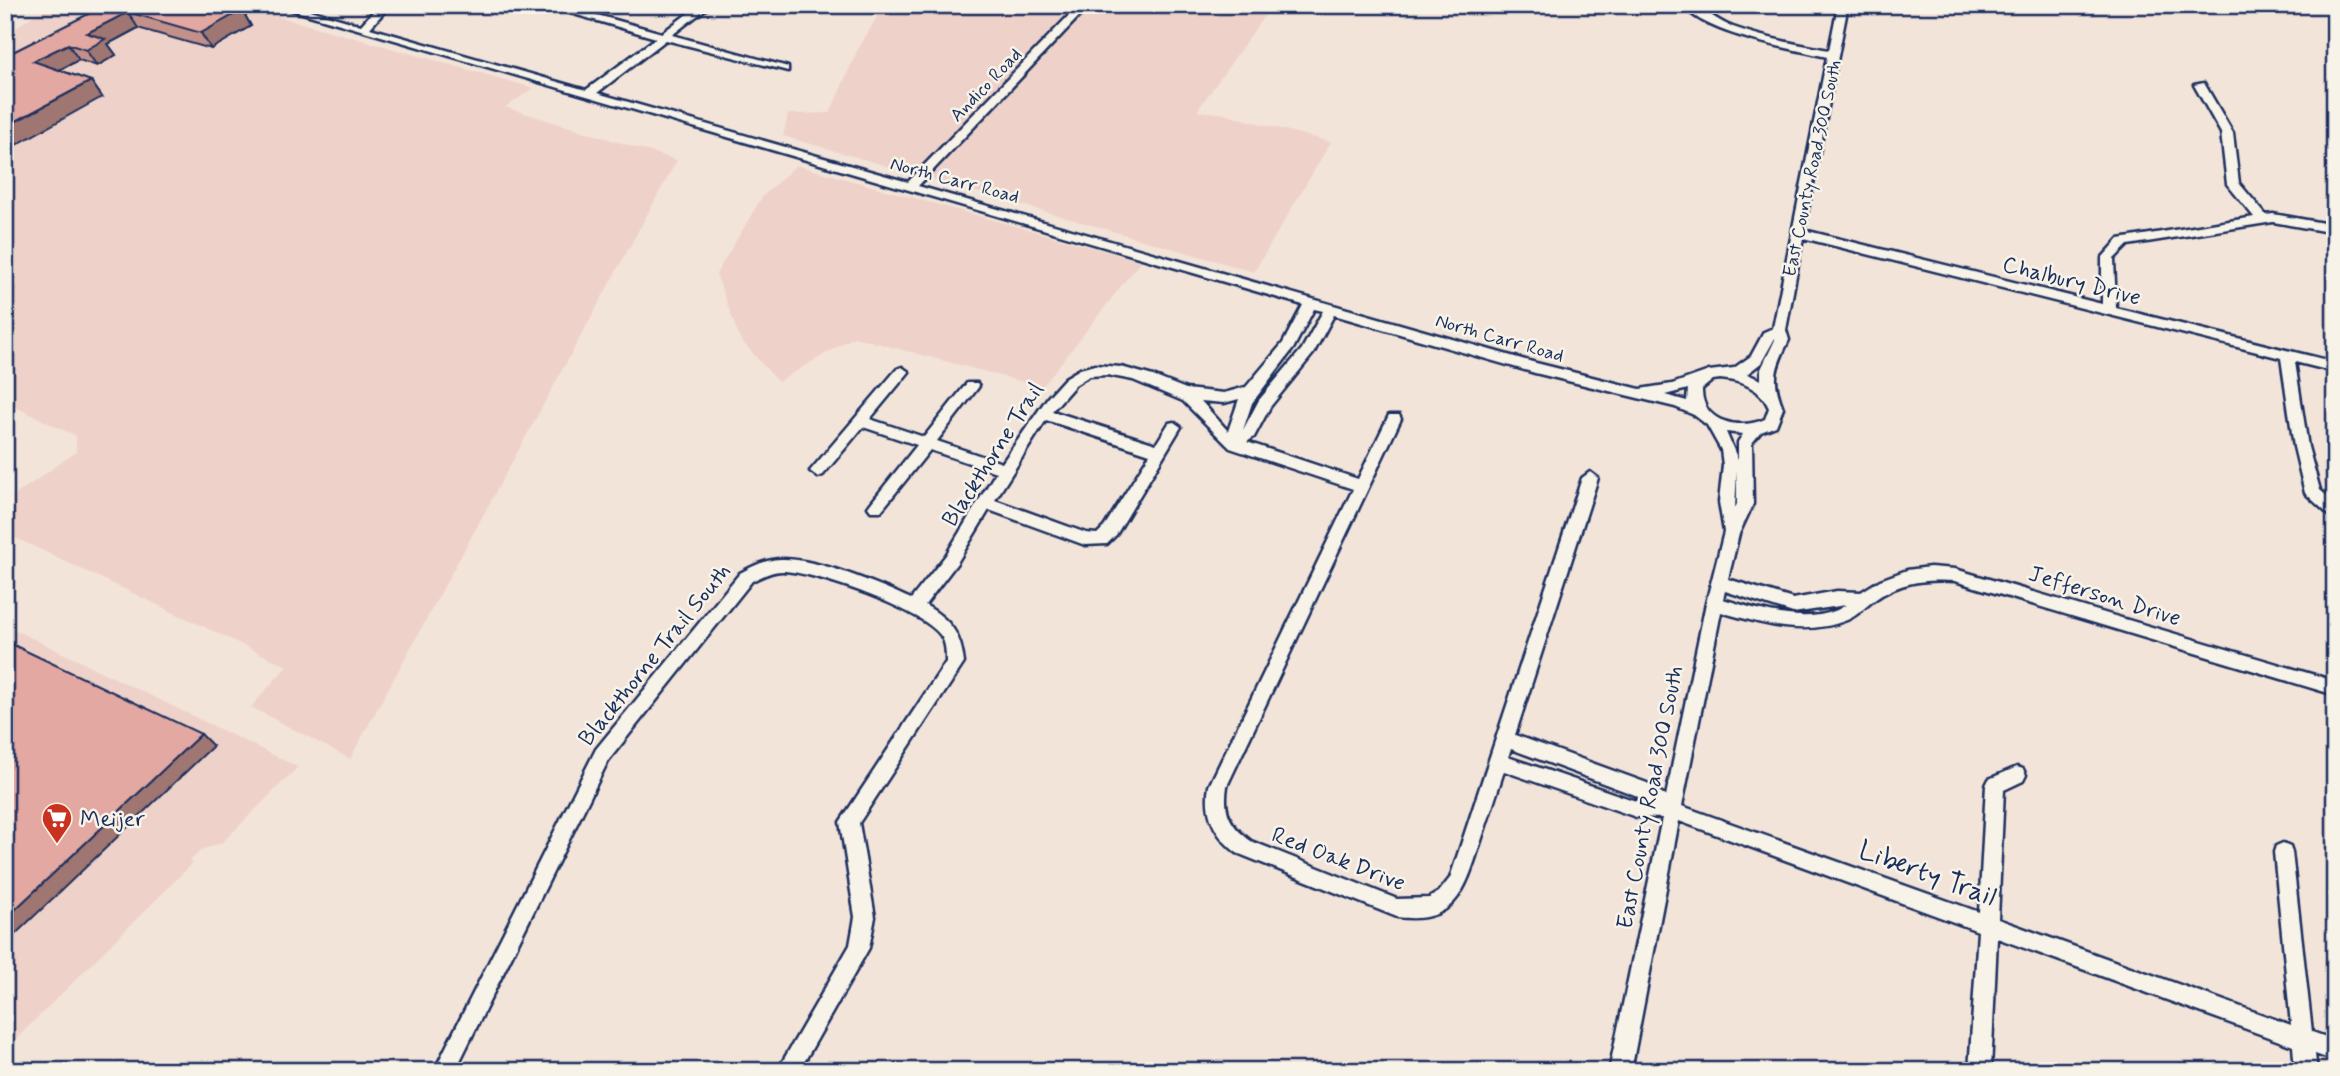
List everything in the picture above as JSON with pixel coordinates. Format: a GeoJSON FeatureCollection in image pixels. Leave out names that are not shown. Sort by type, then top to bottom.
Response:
{"type":"FeatureCollection","features":[{"type":"Feature","properties":{"kind":"street","name":"North Carr Road"},"geometry":{"type":"LineString","coordinates":[[280,5],[1619,390],[1679,403],[1706,416]]}},
{"type":"Feature","properties":{"kind":"street"},"geometry":{"type":"LineString","coordinates":[[363,29],[385,5]]}},
{"type":"Feature","properties":{"kind":"street"},"geometry":{"type":"LineString","coordinates":[[548,5],[667,35],[784,69]]}},
{"type":"Feature","properties":{"kind":"street"},"geometry":{"type":"LineString","coordinates":[[588,94],[706,5]]}},
{"type":"Feature","properties":{"kind":"street","name":"Andico Road"},"geometry":{"type":"LineString","coordinates":[[909,187],[1085,5]]}},
{"type":"Feature","properties":{"kind":"street","name":"East County Road 300 South"},"geometry":{"type":"LineString","coordinates":[[1769,393],[1768,369],[1782,340],[1779,330],[1843,5]]}},
{"type":"Feature","properties":{"kind":"street"},"geometry":{"type":"LineString","coordinates":[[1688,6],[1725,28],[1764,40],[1835,55]]}},
{"type":"Feature","properties":{"kind":"street"},"geometry":{"type":"LineString","coordinates":[[2200,85],[2227,133],[2233,184],[2262,219]]}},
{"type":"Feature","properties":{"kind":"street"},"geometry":{"type":"LineString","coordinates":[[2109,311],[2108,258],[2124,242],[2262,219],[2288,219],[2335,229]]}},
{"type":"Feature","properties":{"kind":"street","name":"Chalbury Drive"},"geometry":{"type":"LineString","coordinates":[[1799,233],[2335,367]]}},
{"type":"Feature","properties":{"kind":"street"},"geometry":{"type":"LineString","coordinates":[[1235,444],[1235,429],[1248,392],[1289,344],[1311,302]]}},
{"type":"Feature","properties":{"kind":"street"},"geometry":{"type":"LineString","coordinates":[[1235,444],[1249,433],[1264,404],[1308,351],[1331,308]]}},
{"type":"Feature","properties":{"kind":"street","name":"East County Road 300 South"},"geometry":{"type":"LineString","coordinates":[[1732,374],[1751,366],[1764,349],[1769,335],[1779,330]]}},
{"type":"Feature","properties":{"kind":"street"},"geometry":{"type":"LineString","coordinates":[[2287,355],[2301,447],[2313,493],[2335,512]]}},
{"type":"Feature","properties":{"kind":"street","name":"Blackthorne Trail"},"geometry":{"type":"LineString","coordinates":[[915,607],[956,553],[985,503],[1044,414],[1072,379],[1101,369],[1185,394],[1224,398],[1248,392]]}},
{"type":"Feature","properties":{"kind":"street"},"geometry":{"type":"LineString","coordinates":[[818,471],[901,372]]}},
{"type":"Feature","properties":{"kind":"street"},"geometry":{"type":"LineString","coordinates":[[1732,374],[1746,378],[1769,393],[1776,408],[1775,416],[1764,427],[1755,430],[1732,429],[1706,416],[1693,395],[1700,381],[1709,376],[1732,374]]}},
{"type":"Feature","properties":{"kind":"street","name":"North Carr Road"},"geometry":{"type":"LineString","coordinates":[[1619,390],[1664,390],[1700,381]]}},
{"type":"Feature","properties":{"kind":"street"},"geometry":{"type":"LineString","coordinates":[[876,507],[972,386]]}},
{"type":"Feature","properties":{"kind":"street"},"geometry":{"type":"LineString","coordinates":[[1185,394],[1220,435],[1235,444],[1360,486]]}},
{"type":"Feature","properties":{"kind":"street"},"geometry":{"type":"LineString","coordinates":[[1044,414],[1159,451]]}},
{"type":"Feature","properties":{"kind":"street","name":"East County Road 300 South"},"geometry":{"type":"LineString","coordinates":[[1706,416],[1730,454],[1732,481],[1727,499],[1731,534]]}},
{"type":"Feature","properties":{"kind":"street","name":"Red Oak Drive"},"geometry":{"type":"LineString","coordinates":[[1394,419],[1218,786],[1214,804],[1217,818],[1229,836],[1244,847],[1397,908],[1417,912],[1435,908],[1448,899],[1458,883],[1500,762],[1590,478]]}},
{"type":"Feature","properties":{"kind":"street"},"geometry":{"type":"LineString","coordinates":[[861,421],[1006,470]]}},
{"type":"Feature","properties":{"kind":"street"},"geometry":{"type":"LineString","coordinates":[[985,503],[1085,539],[1101,540],[1111,531],[1174,427]]}},
{"type":"Feature","properties":{"kind":"street","name":"East County Road 300 South"},"geometry":{"type":"LineString","coordinates":[[1620,1071],[1713,603],[1731,534],[1745,504],[1745,442],[1755,430]]}},
{"type":"Feature","properties":{"kind":"street","name":"Blackthorne Trail South"},"geometry":{"type":"LineString","coordinates":[[444,1071],[602,755],[746,577],[766,567],[783,564],[812,567],[915,607],[944,625],[954,643],[955,663],[849,822],[864,916],[859,948],[787,1071]]}},
{"type":"Feature","properties":{"kind":"street","name":"Jefferson Drive"},"geometry":{"type":"LineString","coordinates":[[1713,603],[1769,618],[1807,623],[1842,616],[1891,580],[1917,573],[1971,578],[2335,688]]}},
{"type":"Feature","properties":{"kind":"street"},"geometry":{"type":"LineString","coordinates":[[1719,583],[1794,606],[1837,598],[1863,599]]}},
{"type":"Feature","properties":{"kind":"street"},"geometry":{"type":"LineString","coordinates":[[1507,740],[1641,789],[1671,810]]}},
{"type":"Feature","properties":{"kind":"street","name":"Liberty Trail"},"geometry":{"type":"LineString","coordinates":[[1500,762],[1636,809],[1671,810],[2335,1051]]}},
{"type":"Feature","properties":{"kind":"street"},"geometry":{"type":"LineString","coordinates":[[1980,1071],[1995,785],[2017,775]]}},
{"type":"Feature","properties":{"kind":"street"},"geometry":{"type":"LineString","coordinates":[[2283,852],[2306,1071]]}},
{"type":"Feature","properties":{"kind":"shaded area"},"geometry":{"type":"Polygon","coordinates":[[[54,5],[237,5],[534,88],[505,107],[677,160],[350,759],[251,707],[287,666],[5,533],[5,502],[76,452],[76,436],[5,402],[5,38],[26,20],[54,5]]]}},
{"type":"Feature","properties":{"kind":"shaded area"},"geometry":{"type":"Polygon","coordinates":[[[884,5],[1272,5],[1197,111],[1220,113],[1331,142],[1254,272],[783,136],[788,114],[830,113],[857,51],[884,5]]]}},
{"type":"Feature","properties":{"kind":"shaded area"},"geometry":{"type":"Polygon","coordinates":[[[796,165],[1141,261],[1042,387],[854,337],[778,382],[740,339],[716,274],[762,197],[796,165]]]}},
{"type":"Feature","properties":{"kind":"shaded area"},"geometry":{"type":"Polygon","coordinates":[[[5,625],[298,767],[222,843],[201,850],[191,860],[191,865],[5,1050],[5,625]]]}},
{"type":"Feature","properties":{"kind":"building"},"geometry":{"type":"Polygon","coordinates":[[[106,5],[169,5],[179,8],[184,5],[227,5],[242,10],[201,33],[128,12],[87,33],[105,39],[86,50],[68,44],[33,61],[91,81],[5,127],[5,56],[106,5]]]}},
{"type":"Feature","properties":{"kind":"building","name":"Meijer"},"geometry":{"type":"Polygon","coordinates":[[[5,641],[201,734],[5,919],[5,641]]]}},
{"type":"Feature","properties":{"kind":"place","name":"Meijer"},"geometry":{"type":"Point","coordinates":[57,845]}}]}
